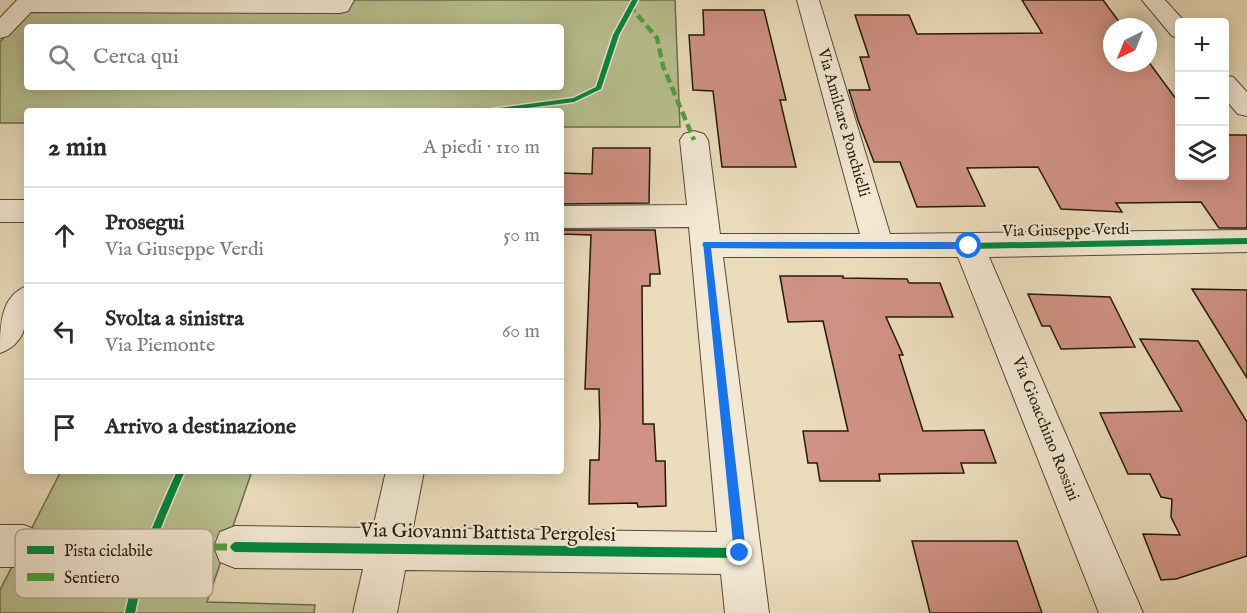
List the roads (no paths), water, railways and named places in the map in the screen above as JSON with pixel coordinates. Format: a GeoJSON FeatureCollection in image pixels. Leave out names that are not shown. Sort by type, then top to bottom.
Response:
{"type":"FeatureCollection","features":[{"type":"Feature","properties":{"kind":"street"},"geometry":{"type":"LineString","coordinates":[[0,31],[28,3],[340,6],[343,0]]}},
{"type":"Feature","properties":{"kind":"street","name":"Via Amilcare Ponchielli"},"geometry":{"type":"LineString","coordinates":[[808,0],[878,245]]}},
{"type":"Feature","properties":{"kind":"street"},"geometry":{"type":"LineString","coordinates":[[1153,0],[1175,26]]}},
{"type":"Feature","properties":{"kind":"street"},"geometry":{"type":"LineString","coordinates":[[1229,88],[1247,108]]}},
{"type":"Feature","properties":{"kind":"street"},"geometry":{"type":"LineString","coordinates":[[694,140],[747,613]]}},
{"type":"Feature","properties":{"kind":"street"},"geometry":{"type":"LineString","coordinates":[[0,211],[24,211]]}},
{"type":"Feature","properties":{"kind":"street"},"geometry":{"type":"LineString","coordinates":[[564,217],[704,231]]}},
{"type":"Feature","properties":{"kind":"street","name":"Via Giuseppe Verdi"},"geometry":{"type":"LineString","coordinates":[[704,231],[878,245],[969,246],[1247,241]]}},
{"type":"Feature","properties":{"kind":"street","name":"Via Gioacchino Rossini"},"geometry":{"type":"LineString","coordinates":[[969,246],[1121,613]]}},
{"type":"Feature","properties":{"kind":"street"},"geometry":{"type":"LineString","coordinates":[[0,339],[24,303]]}},
{"type":"Feature","properties":{"kind":"street","name":"Via Giovanni Battista Pergolesi"},"geometry":{"type":"LineString","coordinates":[[375,613],[404,474]]}},
{"type":"Feature","properties":{"kind":"street","name":"Via Giovanni Battista Pergolesi"},"geometry":{"type":"LineString","coordinates":[[235,548],[740,553]]}}]}
